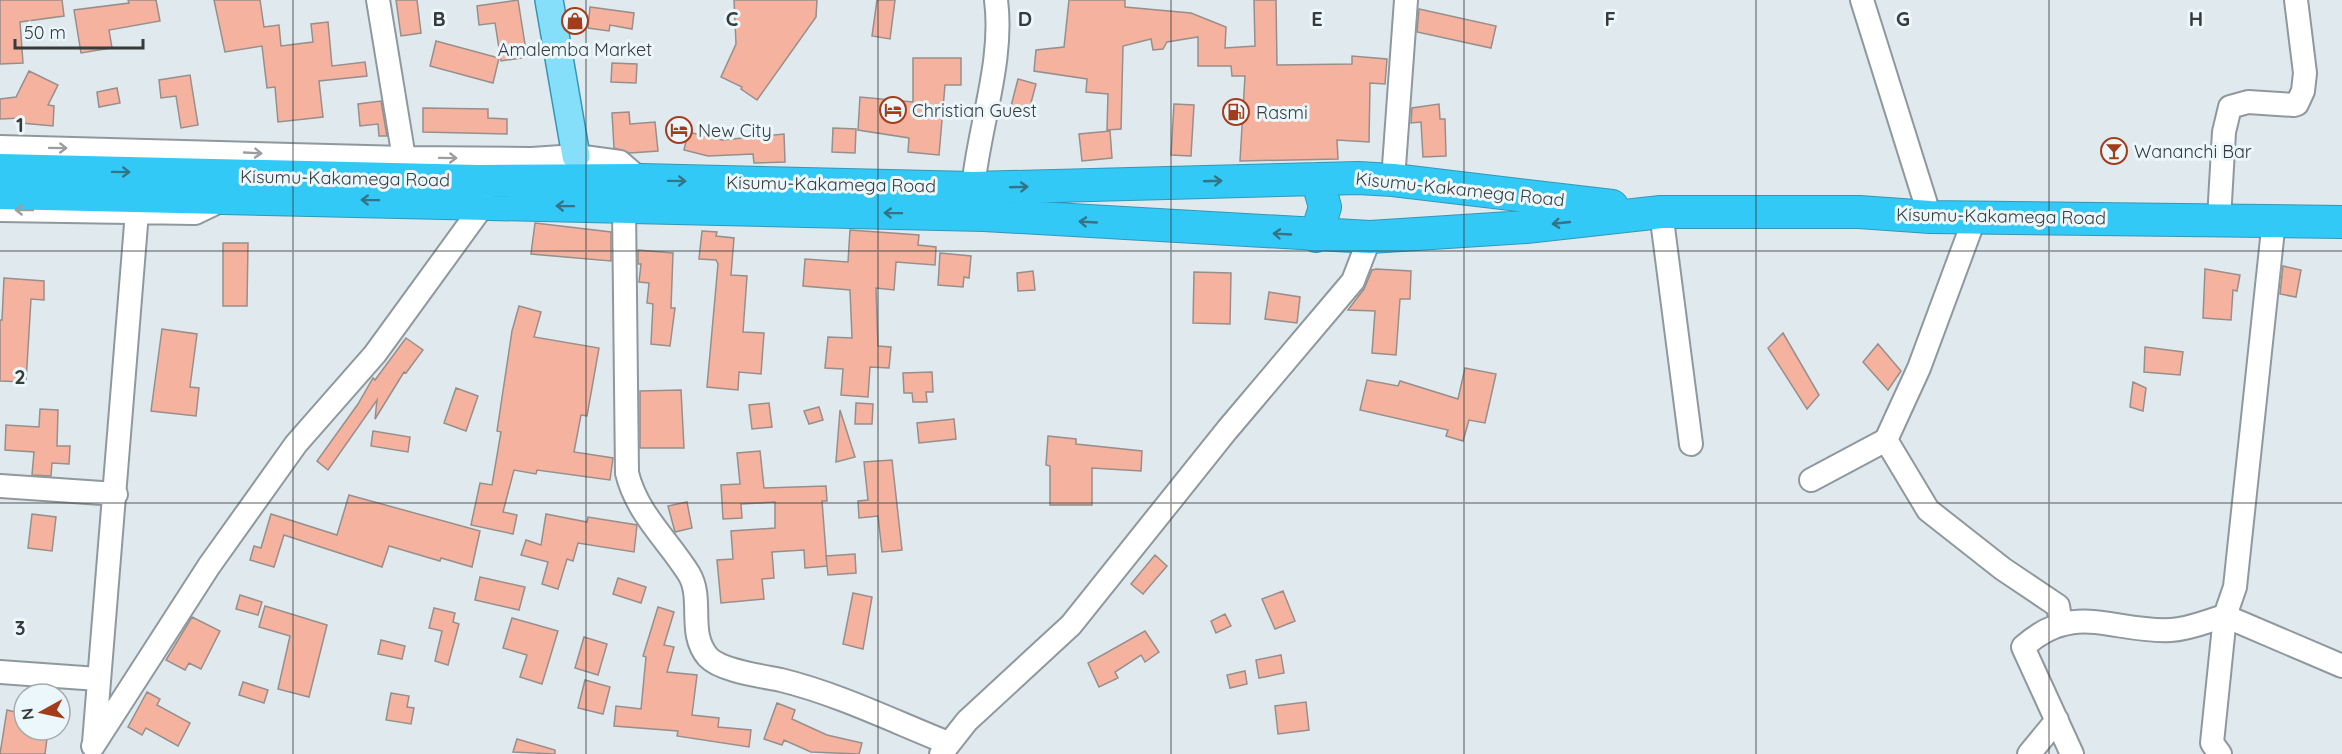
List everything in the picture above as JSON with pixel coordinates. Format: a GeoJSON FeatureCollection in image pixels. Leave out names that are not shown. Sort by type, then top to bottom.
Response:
{"type":"FeatureCollection","features":[{"type":"Feature","properties":{"kind":"highway","name":"Kisumu-Kakamega Road"},"geometry":{"type":"LineString","coordinates":[[0,170],[478,181],[641,180],[973,188],[1317,178],[1394,180],[1660,212]]}},
{"type":"Feature","properties":{"kind":"highway"},"geometry":{"type":"LineString","coordinates":[[1316,236],[1325,207],[1317,178]]}},
{"type":"Feature","properties":{"kind":"highway","name":"Kisumu-Kakamega Road"},"geometry":{"type":"LineString","coordinates":[[0,193],[984,216],[1316,236],[1370,237],[1526,227],[1660,212],[1859,212],[1930,217],[2342,222]]}},
{"type":"Feature","properties":{"kind":"main road"},"geometry":{"type":"LineString","coordinates":[[549,0],[576,156]]}},
{"type":"Feature","properties":{"kind":"street"},"geometry":{"type":"LineString","coordinates":[[378,0],[404,158]]}},
{"type":"Feature","properties":{"kind":"street"},"geometry":{"type":"LineString","coordinates":[[973,188],[980,134],[997,52],[996,0]]}},
{"type":"Feature","properties":{"kind":"street"},"geometry":{"type":"LineString","coordinates":[[1394,180],[1406,0]]}},
{"type":"Feature","properties":{"kind":"street"},"geometry":{"type":"LineString","coordinates":[[1862,0],[1930,217]]}},
{"type":"Feature","properties":{"kind":"street"},"geometry":{"type":"LineString","coordinates":[[2219,219],[2224,132],[2230,107],[2248,102],[2294,105],[2297,104],[2303,91],[2305,73],[2296,0]]}},
{"type":"Feature","properties":{"kind":"street"},"geometry":{"type":"LineString","coordinates":[[0,147],[404,158],[576,156],[620,162],[641,180]]}},
{"type":"Feature","properties":{"kind":"street"},"geometry":{"type":"LineString","coordinates":[[0,210],[195,213],[226,198]]}},
{"type":"Feature","properties":{"kind":"street"},"geometry":{"type":"LineString","coordinates":[[93,750],[209,567],[296,444],[375,354],[484,204]]}},
{"type":"Feature","properties":{"kind":"street"},"geometry":{"type":"LineString","coordinates":[[624,207],[627,473],[630,485],[648,520],[690,575],[696,599],[696,625],[702,648],[719,665],[808,687],[944,748],[967,721],[1071,625],[1220,440],[1353,281],[1370,237]]}},
{"type":"Feature","properties":{"kind":"street"},"geometry":{"type":"LineString","coordinates":[[93,750],[116,494],[137,212]]}},
{"type":"Feature","properties":{"kind":"street"},"geometry":{"type":"LineString","coordinates":[[1660,212],[1691,444]]}},
{"type":"Feature","properties":{"kind":"street"},"geometry":{"type":"LineString","coordinates":[[1811,480],[1886,440],[1919,368],[1975,217]]}},
{"type":"Feature","properties":{"kind":"street"},"geometry":{"type":"LineString","coordinates":[[2220,754],[2212,743],[2225,616],[2235,587],[2274,220]]}},
{"type":"Feature","properties":{"kind":"street"},"geometry":{"type":"LineString","coordinates":[[1886,440],[1928,510],[2003,569],[2058,606],[2061,624]]}},
{"type":"Feature","properties":{"kind":"street"},"geometry":{"type":"LineString","coordinates":[[0,486],[116,494]]}},
{"type":"Feature","properties":{"kind":"street"},"geometry":{"type":"LineString","coordinates":[[2072,754],[2023,647],[2038,633],[2061,624],[2083,621],[2172,630],[2225,616],[2342,666]]}},
{"type":"Feature","properties":{"kind":"street"},"geometry":{"type":"LineString","coordinates":[[0,672],[98,679]]}},
{"type":"Feature","properties":{"kind":"street"},"geometry":{"type":"LineString","coordinates":[[2029,754],[2057,720]]}},
{"type":"Feature","properties":{"kind":"building"},"geometry":{"type":"Polygon","coordinates":[[[0,0],[62,0],[64,16],[20,22],[23,63],[0,64],[0,0]]]}},
{"type":"Feature","properties":{"kind":"building"},"geometry":{"type":"Polygon","coordinates":[[[128,0],[156,0],[160,21],[109,30],[112,48],[81,53],[74,10],[129,3],[128,0]]]}},
{"type":"Feature","properties":{"kind":"building"},"geometry":{"type":"Polygon","coordinates":[[[214,0],[260,0],[264,27],[279,25],[281,46],[313,42],[311,24],[328,22],[332,66],[365,62],[367,76],[319,81],[323,117],[278,122],[275,87],[267,88],[262,46],[225,52],[214,0]]]}},
{"type":"Feature","properties":{"kind":"building"},"geometry":{"type":"Polygon","coordinates":[[[396,0],[417,0],[421,33],[401,36],[396,0]]]}},
{"type":"Feature","properties":{"kind":"building"},"geometry":{"type":"Polygon","coordinates":[[[518,0],[527,57],[501,61],[495,23],[479,25],[477,6],[518,0]]]}},
{"type":"Feature","properties":{"kind":"building"},"geometry":{"type":"Polygon","coordinates":[[[734,0],[817,0],[816,17],[757,100],[741,89],[742,87],[721,77],[736,44],[734,0]]]}},
{"type":"Feature","properties":{"kind":"building"},"geometry":{"type":"Polygon","coordinates":[[[877,0],[895,0],[890,39],[872,36],[877,0]]]}},
{"type":"Feature","properties":{"kind":"building"},"geometry":{"type":"Polygon","coordinates":[[[1069,0],[1125,0],[1125,7],[1191,13],[1226,27],[1225,48],[1255,46],[1254,0],[1276,0],[1277,65],[1352,64],[1352,56],[1387,59],[1385,84],[1370,83],[1369,142],[1337,140],[1338,159],[1240,161],[1245,76],[1232,76],[1231,66],[1198,66],[1198,37],[1167,42],[1163,49],[1153,50],[1151,39],[1123,46],[1121,129],[1107,130],[1108,94],[1086,92],[1087,79],[1034,71],[1036,50],[1064,47],[1069,0]]]}},
{"type":"Feature","properties":{"kind":"building"},"geometry":{"type":"Polygon","coordinates":[[[590,7],[634,13],[632,29],[610,25],[609,31],[588,28],[590,7]]]}},
{"type":"Feature","properties":{"kind":"building"},"geometry":{"type":"Polygon","coordinates":[[[1419,9],[1496,26],[1491,48],[1417,32],[1419,9]]]}},
{"type":"Feature","properties":{"kind":"building"},"geometry":{"type":"Polygon","coordinates":[[[436,41],[499,58],[493,83],[430,66],[436,41]]]}},
{"type":"Feature","properties":{"kind":"building"},"geometry":{"type":"Polygon","coordinates":[[[913,58],[961,58],[961,85],[945,85],[939,155],[908,152],[909,138],[858,130],[860,97],[913,102],[913,58]]]}},
{"type":"Feature","properties":{"kind":"building"},"geometry":{"type":"Polygon","coordinates":[[[612,63],[637,64],[636,83],[611,82],[612,63]]]}},
{"type":"Feature","properties":{"kind":"building"},"geometry":{"type":"Polygon","coordinates":[[[29,71],[58,85],[48,105],[54,106],[53,126],[21,123],[21,118],[0,119],[0,99],[16,97],[29,71]]]}},
{"type":"Feature","properties":{"kind":"building"},"geometry":{"type":"Polygon","coordinates":[[[190,75],[198,125],[181,128],[176,96],[161,98],[159,80],[190,75]]]}},
{"type":"Feature","properties":{"kind":"building"},"geometry":{"type":"Polygon","coordinates":[[[1018,79],[1036,84],[1028,114],[1010,110],[1018,79]]]}},
{"type":"Feature","properties":{"kind":"building"},"geometry":{"type":"Polygon","coordinates":[[[117,88],[120,103],[99,107],[97,92],[117,88]]]}},
{"type":"Feature","properties":{"kind":"building"},"geometry":{"type":"Polygon","coordinates":[[[381,101],[387,136],[379,136],[378,124],[360,126],[358,104],[381,101]]]}},
{"type":"Feature","properties":{"kind":"building"},"geometry":{"type":"Polygon","coordinates":[[[1174,104],[1194,105],[1191,156],[1171,155],[1174,104]]]}},
{"type":"Feature","properties":{"kind":"building"},"geometry":{"type":"Polygon","coordinates":[[[1439,104],[1440,119],[1445,119],[1446,156],[1423,157],[1421,122],[1411,123],[1412,108],[1439,104]]]}},
{"type":"Feature","properties":{"kind":"building"},"geometry":{"type":"Polygon","coordinates":[[[423,108],[488,109],[488,118],[507,119],[507,134],[423,132],[423,108]]]}},
{"type":"Feature","properties":{"kind":"building"},"geometry":{"type":"Polygon","coordinates":[[[629,112],[630,124],[655,122],[658,151],[630,153],[614,148],[612,113],[629,112]]]}},
{"type":"Feature","properties":{"kind":"building"},"geometry":{"type":"Polygon","coordinates":[[[833,128],[856,129],[855,153],[832,152],[833,128]]]}},
{"type":"Feature","properties":{"kind":"building"},"geometry":{"type":"Polygon","coordinates":[[[1110,131],[1112,158],[1082,161],[1079,134],[1110,131]]]}},
{"type":"Feature","properties":{"kind":"building"},"geometry":{"type":"Polygon","coordinates":[[[688,132],[722,140],[784,134],[785,162],[754,163],[753,154],[708,156],[684,150],[688,132]]]}},
{"type":"Feature","properties":{"kind":"building"},"geometry":{"type":"Polygon","coordinates":[[[535,223],[611,232],[611,261],[531,254],[535,223]]]}},
{"type":"Feature","properties":{"kind":"building"},"geometry":{"type":"Polygon","coordinates":[[[850,230],[919,235],[918,245],[936,247],[935,265],[896,262],[894,290],[876,288],[878,346],[891,347],[889,368],[870,367],[868,397],[841,395],[843,369],[825,368],[828,337],[852,338],[850,290],[803,286],[805,259],[848,262],[850,230]]]}},
{"type":"Feature","properties":{"kind":"building"},"geometry":{"type":"Polygon","coordinates":[[[702,231],[717,232],[716,236],[734,238],[731,275],[747,276],[743,332],[764,333],[761,374],[739,372],[738,390],[707,387],[718,264],[716,260],[699,259],[702,231]]]}},
{"type":"Feature","properties":{"kind":"building"},"geometry":{"type":"Polygon","coordinates":[[[223,243],[248,243],[247,306],[223,306],[223,243]]]}},
{"type":"Feature","properties":{"kind":"building"},"geometry":{"type":"Polygon","coordinates":[[[638,250],[673,253],[671,308],[675,308],[670,346],[651,344],[653,304],[647,303],[649,283],[639,282],[641,264],[638,264],[638,250]]]}},
{"type":"Feature","properties":{"kind":"building"},"geometry":{"type":"Polygon","coordinates":[[[940,253],[971,256],[969,278],[964,277],[963,287],[938,285],[940,253]]]}},
{"type":"Feature","properties":{"kind":"building"},"geometry":{"type":"Polygon","coordinates":[[[2283,266],[2301,270],[2296,297],[2280,294],[2283,266]]]}},
{"type":"Feature","properties":{"kind":"building"},"geometry":{"type":"Polygon","coordinates":[[[2205,269],[2240,275],[2237,291],[2233,290],[2231,320],[2203,318],[2205,269]]]}},
{"type":"Feature","properties":{"kind":"building"},"geometry":{"type":"Polygon","coordinates":[[[1372,270],[1411,271],[1410,299],[1400,299],[1396,355],[1372,353],[1375,311],[1348,310],[1364,289],[1372,270]]]}},
{"type":"Feature","properties":{"kind":"building"},"geometry":{"type":"Polygon","coordinates":[[[1033,271],[1035,290],[1018,291],[1017,273],[1033,271]]]}},
{"type":"Feature","properties":{"kind":"building"},"geometry":{"type":"Polygon","coordinates":[[[1194,272],[1231,273],[1230,324],[1193,323],[1194,272]]]}},
{"type":"Feature","properties":{"kind":"building"},"geometry":{"type":"Polygon","coordinates":[[[4,278],[44,281],[44,300],[31,299],[26,382],[0,381],[0,320],[2,320],[4,278]]]}},
{"type":"Feature","properties":{"kind":"building"},"geometry":{"type":"Polygon","coordinates":[[[1269,292],[1300,297],[1297,323],[1265,319],[1269,292]]]}},
{"type":"Feature","properties":{"kind":"building"},"geometry":{"type":"Polygon","coordinates":[[[519,306],[541,312],[534,337],[599,348],[587,416],[581,415],[574,452],[613,458],[610,480],[537,470],[536,474],[514,470],[503,512],[517,515],[513,534],[471,525],[480,483],[492,485],[501,432],[497,431],[512,331],[519,306]]]}},
{"type":"Feature","properties":{"kind":"building"},"geometry":{"type":"Polygon","coordinates":[[[162,329],[197,334],[190,387],[199,388],[196,416],[151,411],[162,329]]]}},
{"type":"Feature","properties":{"kind":"building"},"geometry":{"type":"Polygon","coordinates":[[[1783,333],[1819,395],[1807,409],[1768,348],[1783,333]]]}},
{"type":"Feature","properties":{"kind":"building"},"geometry":{"type":"Polygon","coordinates":[[[406,338],[423,350],[406,373],[404,372],[375,419],[377,400],[328,470],[317,461],[358,404],[373,378],[375,380],[406,338]]]}},
{"type":"Feature","properties":{"kind":"building"},"geometry":{"type":"Polygon","coordinates":[[[1878,344],[1901,371],[1888,390],[1863,362],[1878,344]]]}},
{"type":"Feature","properties":{"kind":"building"},"geometry":{"type":"Polygon","coordinates":[[[2145,347],[2183,352],[2180,375],[2144,372],[2145,347]]]}},
{"type":"Feature","properties":{"kind":"building"},"geometry":{"type":"Polygon","coordinates":[[[1465,368],[1496,374],[1485,423],[1469,420],[1463,441],[1446,436],[1448,430],[1360,410],[1367,380],[1398,386],[1400,381],[1458,399],[1465,368]]]}},
{"type":"Feature","properties":{"kind":"building"},"geometry":{"type":"Polygon","coordinates":[[[932,372],[933,392],[926,392],[927,402],[913,402],[912,393],[904,393],[903,373],[932,372]]]}},
{"type":"Feature","properties":{"kind":"building"},"geometry":{"type":"Polygon","coordinates":[[[2133,382],[2146,388],[2143,411],[2130,407],[2133,382]]]}},
{"type":"Feature","properties":{"kind":"building"},"geometry":{"type":"Polygon","coordinates":[[[456,388],[478,396],[466,431],[444,423],[456,388]]]}},
{"type":"Feature","properties":{"kind":"building"},"geometry":{"type":"Polygon","coordinates":[[[681,390],[684,448],[640,448],[640,391],[681,390]]]}},
{"type":"Feature","properties":{"kind":"building"},"geometry":{"type":"Polygon","coordinates":[[[769,403],[772,427],[752,429],[749,405],[769,403]]]}},
{"type":"Feature","properties":{"kind":"building"},"geometry":{"type":"Polygon","coordinates":[[[856,403],[873,404],[872,424],[855,424],[856,403]]]}},
{"type":"Feature","properties":{"kind":"building"},"geometry":{"type":"Polygon","coordinates":[[[819,407],[823,420],[809,424],[804,411],[819,407]]]}},
{"type":"Feature","properties":{"kind":"building"},"geometry":{"type":"Polygon","coordinates":[[[40,409],[58,410],[57,446],[70,446],[69,464],[52,463],[51,476],[32,475],[34,452],[5,450],[6,425],[39,427],[40,409]]]}},
{"type":"Feature","properties":{"kind":"building"},"geometry":{"type":"Polygon","coordinates":[[[840,410],[855,457],[836,462],[840,410]]]}},
{"type":"Feature","properties":{"kind":"building"},"geometry":{"type":"Polygon","coordinates":[[[954,419],[956,439],[919,443],[917,423],[954,419]]]}},
{"type":"Feature","properties":{"kind":"building"},"geometry":{"type":"Polygon","coordinates":[[[373,431],[410,437],[408,452],[371,446],[373,431]]]}},
{"type":"Feature","properties":{"kind":"building"},"geometry":{"type":"Polygon","coordinates":[[[1048,436],[1076,439],[1076,444],[1142,451],[1141,471],[1092,468],[1092,505],[1050,505],[1050,466],[1046,465],[1048,436]]]}},
{"type":"Feature","properties":{"kind":"building"},"geometry":{"type":"Polygon","coordinates":[[[760,451],[764,488],[826,486],[827,501],[822,501],[827,566],[805,568],[804,550],[772,552],[774,578],[762,579],[764,599],[721,603],[717,560],[733,559],[731,531],[775,528],[775,502],[741,504],[742,518],[723,519],[721,485],[740,484],[737,453],[760,451]]]}},
{"type":"Feature","properties":{"kind":"building"},"geometry":{"type":"Polygon","coordinates":[[[892,460],[902,550],[882,552],[878,516],[859,518],[858,501],[868,500],[864,462],[892,460]]]}},
{"type":"Feature","properties":{"kind":"building"},"geometry":{"type":"Polygon","coordinates":[[[349,495],[480,531],[472,567],[441,558],[440,561],[389,546],[382,567],[284,535],[274,567],[250,560],[254,546],[261,548],[271,514],[337,535],[349,495]]]}},
{"type":"Feature","properties":{"kind":"building"},"geometry":{"type":"Polygon","coordinates":[[[687,502],[692,528],[675,532],[668,506],[687,502]]]}},
{"type":"Feature","properties":{"kind":"building"},"geometry":{"type":"Polygon","coordinates":[[[32,514],[56,517],[52,551],[28,548],[32,514]]]}},
{"type":"Feature","properties":{"kind":"building"},"geometry":{"type":"Polygon","coordinates":[[[546,514],[587,522],[588,517],[637,525],[634,552],[578,543],[573,561],[567,559],[558,589],[542,584],[548,562],[521,555],[526,540],[541,545],[546,514]]]}},
{"type":"Feature","properties":{"kind":"building"},"geometry":{"type":"Polygon","coordinates":[[[855,554],[856,573],[828,575],[826,556],[855,554]]]}},
{"type":"Feature","properties":{"kind":"building"},"geometry":{"type":"Polygon","coordinates":[[[1155,555],[1167,566],[1143,594],[1131,584],[1155,555]]]}},
{"type":"Feature","properties":{"kind":"building"},"geometry":{"type":"Polygon","coordinates":[[[480,577],[525,587],[519,610],[475,600],[480,577]]]}},
{"type":"Feature","properties":{"kind":"building"},"geometry":{"type":"Polygon","coordinates":[[[618,578],[646,587],[641,603],[613,594],[618,578]]]}},
{"type":"Feature","properties":{"kind":"building"},"geometry":{"type":"Polygon","coordinates":[[[1283,591],[1295,621],[1275,629],[1262,599],[1283,591]]]}},
{"type":"Feature","properties":{"kind":"building"},"geometry":{"type":"Polygon","coordinates":[[[853,593],[872,597],[863,649],[843,644],[853,593]]]}},
{"type":"Feature","properties":{"kind":"building"},"geometry":{"type":"Polygon","coordinates":[[[240,595],[262,602],[258,615],[236,609],[240,595]]]}},
{"type":"Feature","properties":{"kind":"building"},"geometry":{"type":"Polygon","coordinates":[[[265,606],[327,625],[309,697],[278,689],[290,636],[259,627],[265,606]]]}},
{"type":"Feature","properties":{"kind":"building"},"geometry":{"type":"Polygon","coordinates":[[[658,607],[674,612],[664,645],[674,647],[667,672],[697,675],[692,715],[719,718],[718,727],[751,730],[749,747],[677,736],[678,731],[614,726],[616,706],[641,709],[646,657],[643,656],[658,607]]]}},
{"type":"Feature","properties":{"kind":"building"},"geometry":{"type":"Polygon","coordinates":[[[434,608],[455,613],[453,622],[459,624],[448,665],[435,661],[442,631],[429,628],[434,608]]]}},
{"type":"Feature","properties":{"kind":"building"},"geometry":{"type":"Polygon","coordinates":[[[1225,614],[1231,626],[1216,633],[1211,621],[1225,614]]]}},
{"type":"Feature","properties":{"kind":"building"},"geometry":{"type":"Polygon","coordinates":[[[192,617],[220,631],[201,669],[189,663],[185,670],[166,660],[192,617]]]}},
{"type":"Feature","properties":{"kind":"building"},"geometry":{"type":"Polygon","coordinates":[[[512,618],[558,631],[542,684],[520,677],[527,655],[503,648],[512,618]]]}},
{"type":"Feature","properties":{"kind":"building"},"geometry":{"type":"Polygon","coordinates":[[[1145,631],[1159,652],[1145,662],[1141,655],[1115,672],[1118,678],[1099,687],[1088,663],[1145,631]]]}},
{"type":"Feature","properties":{"kind":"building"},"geometry":{"type":"Polygon","coordinates":[[[584,637],[607,644],[598,675],[575,668],[584,637]]]}},
{"type":"Feature","properties":{"kind":"building"},"geometry":{"type":"Polygon","coordinates":[[[381,640],[405,646],[402,659],[378,654],[381,640]]]}},
{"type":"Feature","properties":{"kind":"building"},"geometry":{"type":"Polygon","coordinates":[[[1281,655],[1284,673],[1259,678],[1256,660],[1281,655]]]}},
{"type":"Feature","properties":{"kind":"building"},"geometry":{"type":"Polygon","coordinates":[[[1245,671],[1247,684],[1230,688],[1227,675],[1245,671]]]}},
{"type":"Feature","properties":{"kind":"building"},"geometry":{"type":"Polygon","coordinates":[[[585,680],[610,687],[603,714],[578,708],[585,680]]]}},
{"type":"Feature","properties":{"kind":"building"},"geometry":{"type":"Polygon","coordinates":[[[243,682],[268,690],[264,703],[239,695],[243,682]]]}},
{"type":"Feature","properties":{"kind":"building"},"geometry":{"type":"Polygon","coordinates":[[[147,692],[160,699],[157,705],[190,723],[178,746],[146,728],[142,735],[128,727],[147,692]]]}},
{"type":"Feature","properties":{"kind":"building"},"geometry":{"type":"Polygon","coordinates":[[[391,693],[409,696],[407,707],[414,708],[411,724],[386,720],[391,693]]]}},
{"type":"Feature","properties":{"kind":"building"},"geometry":{"type":"Polygon","coordinates":[[[1306,702],[1309,730],[1278,734],[1275,706],[1306,702]]]}},
{"type":"Feature","properties":{"kind":"building"},"geometry":{"type":"Polygon","coordinates":[[[777,703],[795,710],[792,719],[827,735],[862,743],[859,754],[811,752],[784,740],[782,745],[764,739],[777,703]]]}},
{"type":"Feature","properties":{"kind":"building"},"geometry":{"type":"Polygon","coordinates":[[[7,710],[12,711],[12,742],[46,742],[45,754],[0,754],[7,710]]]}},
{"type":"Feature","properties":{"kind":"building"},"geometry":{"type":"Polygon","coordinates":[[[517,739],[555,750],[555,754],[513,752],[517,739]]]}},
{"type":"Feature","properties":{"kind":"place","name":"Amalemba Market"},"geometry":{"type":"Point","coordinates":[575,21]}},
{"type":"Feature","properties":{"kind":"place","name":"Christian Guest"},"geometry":{"type":"Point","coordinates":[893,110]}},
{"type":"Feature","properties":{"kind":"place","name":"Rasmi"},"geometry":{"type":"Point","coordinates":[1236,112]}},
{"type":"Feature","properties":{"kind":"place","name":"New City"},"geometry":{"type":"Point","coordinates":[679,130]}},
{"type":"Feature","properties":{"kind":"place","name":"Wananchi Bar"},"geometry":{"type":"Point","coordinates":[2114,151]}}]}
